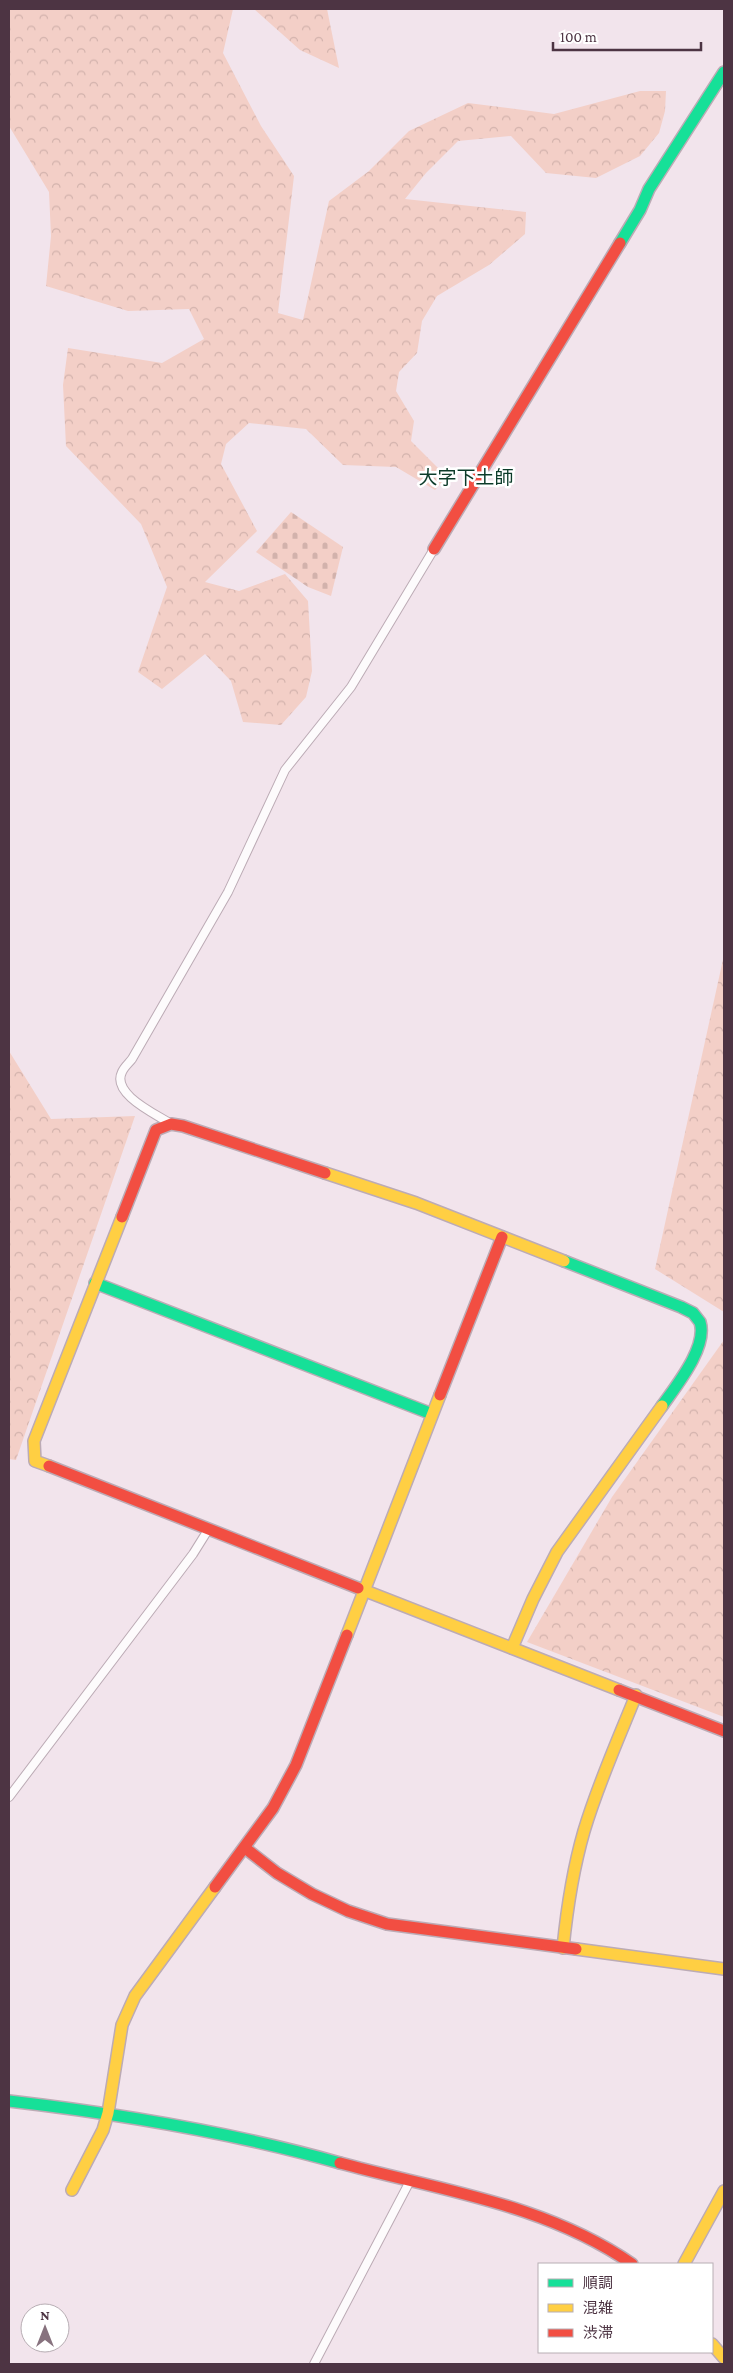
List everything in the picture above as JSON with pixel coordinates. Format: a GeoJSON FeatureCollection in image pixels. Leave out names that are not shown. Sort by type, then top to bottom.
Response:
{"type":"FeatureCollection","features":[{"type":"Feature","properties":{"kind":"street"},"geometry":{"type":"LineString","coordinates":[[512,1648],[536,1590],[558,1550],[684,1374],[698,1347],[702,1328],[699,1319],[692,1312],[416,1203],[171,1124],[130,1098],[121,1085],[121,1073],[132,1059],[228,892],[285,770],[351,687],[640,210],[649,189],[724,72]]}},
{"type":"Feature","properties":{"kind":"street"},"geometry":{"type":"LineString","coordinates":[[171,1124],[163,1126],[152,1136],[34,1440],[36,1461],[724,1731]]}},
{"type":"Feature","properties":{"kind":"street"},"geometry":{"type":"LineString","coordinates":[[72,2190],[103,2130],[108,2113],[122,2025],[131,2005],[166,1951],[274,1808],[296,1765],[502,1237]]}},
{"type":"Feature","properties":{"kind":"street"},"geometry":{"type":"LineString","coordinates":[[95,1283],[432,1414]]}},
{"type":"Feature","properties":{"kind":"street"},"geometry":{"type":"LineString","coordinates":[[9,1797],[193,1554],[208,1530]]}},
{"type":"Feature","properties":{"kind":"street"},"geometry":{"type":"LineString","coordinates":[[563,1948],[566,1918],[579,1850],[588,1820],[636,1696]]}},
{"type":"Feature","properties":{"kind":"street"},"geometry":{"type":"LineString","coordinates":[[245,1848],[295,1884],[325,1902],[358,1916],[415,1929],[724,1969]]}},
{"type":"Feature","properties":{"kind":"street"},"geometry":{"type":"LineString","coordinates":[[9,2101],[108,2113],[240,2137],[410,2181],[557,2222],[594,2239],[630,2263]]}},
{"type":"Feature","properties":{"kind":"street"},"geometry":{"type":"LineString","coordinates":[[314,2364],[410,2181]]}},
{"type":"Feature","properties":{"kind":"street"},"geometry":{"type":"LineString","coordinates":[[685,2263],[724,2191]]}},
{"type":"Feature","properties":{"kind":"street"},"geometry":{"type":"LineString","coordinates":[[713,2345],[724,2358]]}},
{"type":"Feature","properties":{"kind":"green space"},"geometry":{"type":"Polygon","coordinates":[[[9,9],[233,9],[223,53],[261,126],[294,176],[278,313],[303,320],[329,201],[369,171],[409,131],[468,103],[554,114],[640,91],[666,91],[665,111],[659,133],[640,156],[596,178],[546,173],[511,136],[458,141],[426,173],[405,199],[526,212],[525,234],[489,265],[437,296],[422,321],[417,353],[399,372],[396,391],[414,421],[411,441],[447,477],[435,490],[396,467],[343,465],[306,429],[249,423],[226,444],[221,464],[257,531],[205,582],[239,591],[285,574],[308,601],[312,671],[306,697],[281,725],[243,722],[231,681],[205,654],[162,689],[138,672],[167,587],[141,524],[66,446],[63,385],[68,348],[162,363],[204,339],[189,309],[128,311],[46,286],[51,236],[49,192],[9,126],[9,9]]]}},
{"type":"Feature","properties":{"kind":"green space"},"geometry":{"type":"Polygon","coordinates":[[[254,9],[327,9],[339,68],[300,50],[254,9]]]}},
{"type":"Feature","properties":{"kind":"green space"},"geometry":{"type":"Polygon","coordinates":[[[291,512],[343,547],[331,596],[308,587],[256,552],[291,512]]]}},
{"type":"Feature","properties":{"kind":"green space"},"geometry":{"type":"Polygon","coordinates":[[[724,955],[724,1312],[655,1269],[724,955]]]}},
{"type":"Feature","properties":{"kind":"green space"},"geometry":{"type":"Polygon","coordinates":[[[9,1051],[51,1119],[135,1116],[16,1460],[9,1459],[9,1051]]]}},
{"type":"Feature","properties":{"kind":"green space"},"geometry":{"type":"Polygon","coordinates":[[[724,1340],[724,1717],[527,1642],[612,1497],[724,1340]]]}},
{"type":"Feature","properties":{"kind":"traffic: fast"},"geometry":{"type":"LineString","coordinates":[[620,243],[640,210],[649,189],[724,72]]}},
{"type":"Feature","properties":{"kind":"traffic: fast"},"geometry":{"type":"LineString","coordinates":[[564,1261],[681,1307],[693,1313],[700,1322],[701,1332],[695,1354],[662,1406]]}},
{"type":"Feature","properties":{"kind":"traffic: fast"},"geometry":{"type":"LineString","coordinates":[[95,1283],[432,1414]]}},
{"type":"Feature","properties":{"kind":"traffic: fast"},"geometry":{"type":"LineString","coordinates":[[9,2101],[176,2125],[258,2142],[340,2163]]}},
{"type":"Feature","properties":{"kind":"traffic: slow"},"geometry":{"type":"LineString","coordinates":[[325,1173],[416,1203],[564,1261]]}},
{"type":"Feature","properties":{"kind":"traffic: slow"},"geometry":{"type":"LineString","coordinates":[[49,1466],[35,1461],[34,1441],[122,1217]]}},
{"type":"Feature","properties":{"kind":"traffic: slow"},"geometry":{"type":"LineString","coordinates":[[347,1635],[440,1395]]}},
{"type":"Feature","properties":{"kind":"traffic: slow"},"geometry":{"type":"LineString","coordinates":[[512,1648],[533,1599],[557,1552],[662,1406]]}},
{"type":"Feature","properties":{"kind":"traffic: slow"},"geometry":{"type":"LineString","coordinates":[[358,1588],[619,1690]]}},
{"type":"Feature","properties":{"kind":"traffic: slow"},"geometry":{"type":"LineString","coordinates":[[563,1948],[571,1889],[584,1831],[602,1779],[636,1695]]}},
{"type":"Feature","properties":{"kind":"traffic: slow"},"geometry":{"type":"LineString","coordinates":[[72,2190],[103,2130],[108,2113],[122,2025],[135,1996],[215,1887]]}},
{"type":"Feature","properties":{"kind":"traffic: slow"},"geometry":{"type":"LineString","coordinates":[[576,1949],[724,1969]]}},
{"type":"Feature","properties":{"kind":"traffic: slow"},"geometry":{"type":"LineString","coordinates":[[685,2263],[724,2191]]}},
{"type":"Feature","properties":{"kind":"traffic: slow"},"geometry":{"type":"LineString","coordinates":[[713,2345],[724,2358]]}},
{"type":"Feature","properties":{"kind":"traffic: jam"},"geometry":{"type":"LineString","coordinates":[[434,549],[620,243]]}},
{"type":"Feature","properties":{"kind":"traffic: jam"},"geometry":{"type":"LineString","coordinates":[[122,1217],[156,1130],[171,1124],[183,1126],[325,1173]]}},
{"type":"Feature","properties":{"kind":"traffic: jam"},"geometry":{"type":"LineString","coordinates":[[440,1395],[502,1237]]}},
{"type":"Feature","properties":{"kind":"traffic: jam"},"geometry":{"type":"LineString","coordinates":[[49,1466],[358,1588]]}},
{"type":"Feature","properties":{"kind":"traffic: jam"},"geometry":{"type":"LineString","coordinates":[[215,1887],[273,1808],[296,1765],[347,1635]]}},
{"type":"Feature","properties":{"kind":"traffic: jam"},"geometry":{"type":"LineString","coordinates":[[619,1690],[724,1731]]}},
{"type":"Feature","properties":{"kind":"traffic: jam"},"geometry":{"type":"LineString","coordinates":[[245,1848],[277,1873],[312,1894],[348,1911],[387,1924],[576,1949]]}},
{"type":"Feature","properties":{"kind":"traffic: jam"},"geometry":{"type":"LineString","coordinates":[[340,2163],[491,2201],[528,2213],[564,2227],[599,2244],[630,2263]]}},
{"type":"Feature","properties":{"kind":"district","name":"大字下土師"},"geometry":{"type":"Point","coordinates":[466,477]}}]}
